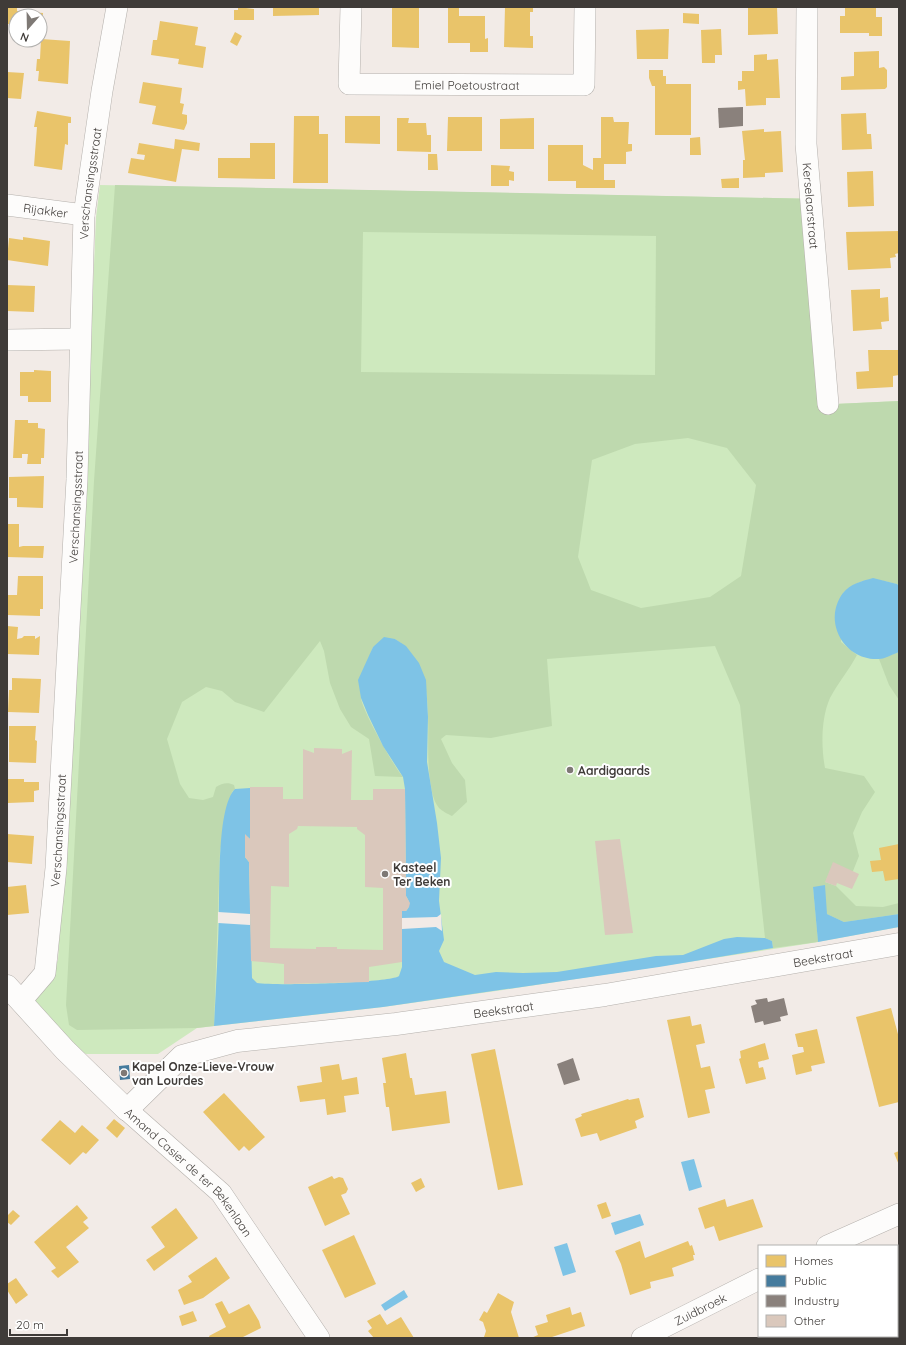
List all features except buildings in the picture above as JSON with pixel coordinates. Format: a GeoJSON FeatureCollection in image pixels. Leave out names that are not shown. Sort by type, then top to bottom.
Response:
{"type":"FeatureCollection","features":[{"type":"Feature","properties":{"kind":"street","name":"Verschansingsstraat"},"geometry":{"type":"LineString","coordinates":[[14,993],[44,972],[56,868],[77,478],[79,339],[84,215],[102,91],[117,7]]}},
{"type":"Feature","properties":{"kind":"street","name":"Emiel Poetoustraat"},"geometry":{"type":"LineString","coordinates":[[350,7],[349,84],[535,86],[584,86],[585,7]]}},
{"type":"Feature","properties":{"kind":"street","name":"Kerselaarstraat"},"geometry":{"type":"LineString","coordinates":[[807,7],[806,144],[828,404]]}},
{"type":"Feature","properties":{"kind":"street","name":"Rijakker"},"geometry":{"type":"LineString","coordinates":[[7,205],[84,215]]}},
{"type":"Feature","properties":{"kind":"street"},"geometry":{"type":"LineString","coordinates":[[7,340],[79,339]]}},
{"type":"Feature","properties":{"kind":"street","name":"Beekstraat"},"geometry":{"type":"LineString","coordinates":[[128,1110],[182,1056],[237,1041],[396,1024],[605,996],[899,944]]}},
{"type":"Feature","properties":{"kind":"street","name":"Amand Casier de ter Bekenlaan"},"geometry":{"type":"LineString","coordinates":[[14,993],[65,1050],[128,1110],[221,1193],[318,1338]]}},
{"type":"Feature","properties":{"kind":"street"},"geometry":{"type":"LineString","coordinates":[[829,1245],[899,1214]]}},
{"type":"Feature","properties":{"kind":"street","name":"Zuidbroek"},"geometry":{"type":"LineString","coordinates":[[642,1338],[758,1280]]}},
{"type":"Feature","properties":{"kind":"green space"},"geometry":{"type":"Polygon","coordinates":[[[100,185],[820,199],[835,404],[899,401],[899,927],[806,944],[503,990],[383,1007],[197,1028],[158,1054],[86,1054],[61,1039],[28,1003],[49,978],[58,960],[85,479],[96,217],[100,185]]]}},
{"type":"Feature","properties":{"kind":"green space"},"geometry":{"type":"Polygon","coordinates":[[[115,185],[820,199],[835,404],[899,401],[899,586],[897,584],[881,580],[868,580],[850,587],[843,593],[841,642],[857,655],[830,698],[823,723],[823,751],[825,768],[864,776],[875,792],[862,812],[853,833],[859,856],[853,871],[825,882],[836,886],[856,906],[883,907],[899,903],[899,914],[844,922],[827,914],[813,887],[818,942],[773,948],[772,941],[765,938],[740,705],[715,646],[547,659],[552,726],[491,738],[446,735],[441,739],[452,763],[465,780],[467,802],[452,816],[439,808],[433,794],[428,761],[428,703],[425,684],[419,667],[410,652],[395,639],[373,647],[363,679],[361,698],[367,714],[379,738],[403,777],[375,776],[369,739],[351,727],[340,709],[330,683],[324,651],[320,641],[264,712],[235,702],[222,691],[206,687],[182,702],[167,739],[180,784],[189,798],[203,800],[213,797],[216,787],[225,783],[234,785],[235,789],[232,792],[220,851],[214,1026],[197,1028],[77,1030],[69,1025],[66,1005],[94,481],[115,185]],[[363,232],[361,372],[655,375],[656,236],[363,232]],[[688,438],[635,444],[592,460],[578,557],[591,590],[641,608],[710,597],[741,576],[756,485],[727,448],[688,438]]]}},
{"type":"Feature","properties":{"kind":"green space"},"geometry":{"type":"Polygon","coordinates":[[[899,652],[899,700],[889,685],[879,659],[899,652]]]}},
{"type":"Feature","properties":{"kind":"water"},"geometry":{"type":"Polygon","coordinates":[[[873,578],[897,584],[899,586],[899,652],[881,659],[867,658],[856,653],[847,646],[840,637],[836,627],[835,615],[837,604],[843,593],[856,583],[873,578]]]}},
{"type":"Feature","properties":{"kind":"water"},"geometry":{"type":"Polygon","coordinates":[[[384,637],[395,639],[406,646],[419,663],[426,680],[428,717],[427,762],[441,858],[439,901],[444,940],[439,951],[444,962],[475,975],[496,972],[557,972],[656,956],[683,955],[724,939],[737,937],[765,938],[772,941],[773,948],[659,967],[383,1007],[214,1026],[222,829],[229,798],[235,789],[250,788],[250,839],[245,835],[245,857],[249,862],[252,978],[257,983],[307,984],[355,982],[399,976],[402,967],[402,911],[406,911],[409,904],[406,896],[405,789],[403,777],[383,746],[368,715],[361,698],[358,680],[373,647],[384,637]]]}},
{"type":"Feature","properties":{"kind":"water"},"geometry":{"type":"Polygon","coordinates":[[[825,885],[827,914],[844,922],[899,914],[899,927],[818,942],[813,887],[825,885]]]}},
{"type":"Feature","properties":{"kind":"water"},"geometry":{"type":"Polygon","coordinates":[[[694,1159],[702,1187],[689,1191],[681,1162],[694,1159]]]}},
{"type":"Feature","properties":{"kind":"water"},"geometry":{"type":"Polygon","coordinates":[[[640,1214],[644,1225],[615,1235],[611,1223],[640,1214]]]}},
{"type":"Feature","properties":{"kind":"water"},"geometry":{"type":"Polygon","coordinates":[[[567,1243],[576,1272],[563,1276],[554,1247],[567,1243]]]}},
{"type":"Feature","properties":{"kind":"water"},"geometry":{"type":"Polygon","coordinates":[[[404,1290],[408,1297],[385,1311],[381,1305],[404,1290]]]}},
{"type":"Feature","properties":{"kind":"pier"},"geometry":{"type":"Polygon","coordinates":[[[218,912],[250,914],[250,925],[218,923],[218,912]]]}},
{"type":"Feature","properties":{"kind":"pier"},"geometry":{"type":"Polygon","coordinates":[[[441,914],[442,931],[436,927],[402,929],[402,918],[437,917],[441,914]]]}},
{"type":"Feature","properties":{"kind":"place","name":"Aardigaards"},"geometry":{"type":"Point","coordinates":[570,770]}},
{"type":"Feature","properties":{"kind":"place","name":"Kasteel Ter Beken"},"geometry":{"type":"Point","coordinates":[385,874]}},
{"type":"Feature","properties":{"kind":"place","name":"Kapel Onze-Lieve-Vrouw van Lourdes"},"geometry":{"type":"Point","coordinates":[124,1073]}}]}
